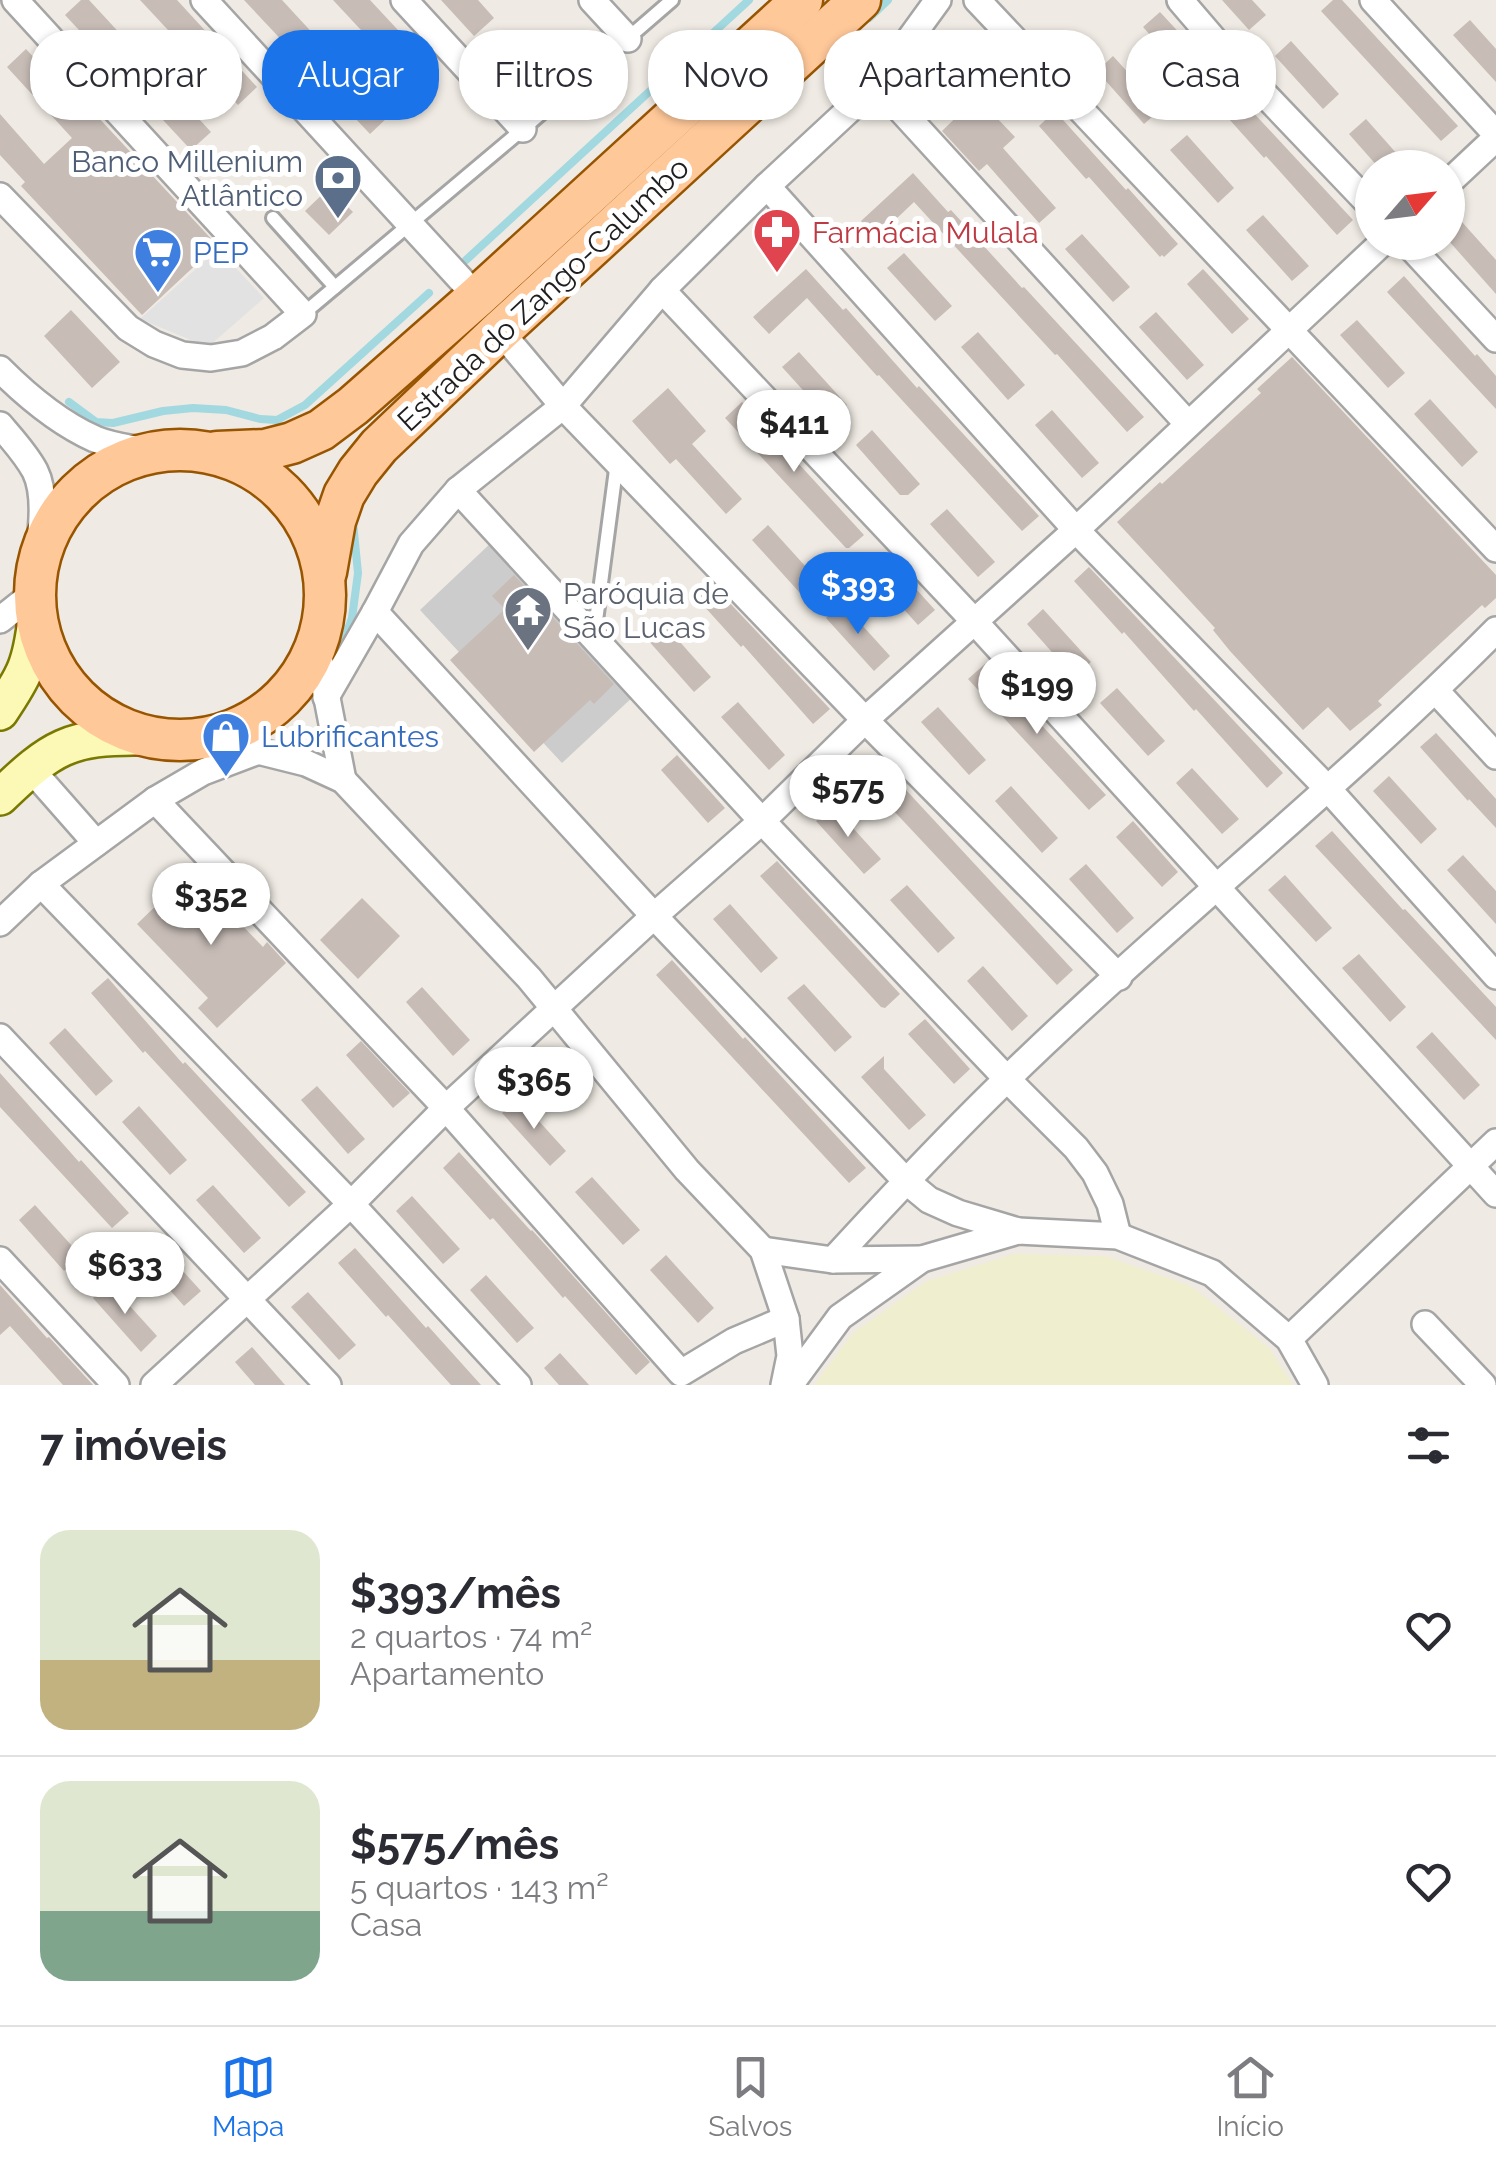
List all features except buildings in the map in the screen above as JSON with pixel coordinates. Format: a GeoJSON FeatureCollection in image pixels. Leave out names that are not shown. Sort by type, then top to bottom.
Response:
{"type":"FeatureCollection","features":[{"type":"Feature","properties":{"kind":"main road","name":"Estrada do Zango-Calumbo"},"geometry":{"type":"LineString","coordinates":[[169,450],[265,450],[321,430],[386,380],[802,0]]}},
{"type":"Feature","properties":{"kind":"main road","name":"Estrada do Zango-Calumbo"},"geometry":{"type":"LineString","coordinates":[[324,581],[344,495],[379,446],[860,0]]}},
{"type":"Feature","properties":{"kind":"main road"},"geometry":{"type":"LineString","coordinates":[[0,712],[22,680],[32,652],[27,598],[53,524],[75,492],[109,466],[169,450],[226,457],[257,472],[283,492],[303,519],[317,548],[325,605],[322,629],[308,665],[285,697],[255,721],[220,736],[181,742],[142,736],[82,740],[56,750],[30,768],[0,797]]}},
{"type":"Feature","properties":{"kind":"main road"},"geometry":{"type":"LineString","coordinates":[[27,598],[48,658],[72,693],[104,720],[142,736]]}},
{"type":"Feature","properties":{"kind":"street"},"geometry":{"type":"LineString","coordinates":[[204,0],[477,298]]}},
{"type":"Feature","properties":{"kind":"street"},"geometry":{"type":"LineString","coordinates":[[404,0],[523,129]]}},
{"type":"Feature","properties":{"kind":"street"},"geometry":{"type":"LineString","coordinates":[[592,0],[620,30]]}},
{"type":"Feature","properties":{"kind":"street"},"geometry":{"type":"LineString","coordinates":[[916,30],[938,0]]}},
{"type":"Feature","properties":{"kind":"street"},"geometry":{"type":"LineString","coordinates":[[978,0],[1496,548]]}},
{"type":"Feature","properties":{"kind":"street"},"geometry":{"type":"LineString","coordinates":[[1180,0],[1355,189]]}},
{"type":"Feature","properties":{"kind":"street"},"geometry":{"type":"LineString","coordinates":[[1372,0],[1496,136],[1465,166]]}},
{"type":"Feature","properties":{"kind":"street"},"geometry":{"type":"LineString","coordinates":[[0,196],[128,328],[182,355],[211,358],[242,352],[258,346],[303,314],[13,6]]}},
{"type":"Feature","properties":{"kind":"street"},"geometry":{"type":"LineString","coordinates":[[326,697],[411,544],[458,490],[563,406],[662,290],[838,120]]}},
{"type":"Feature","properties":{"kind":"street"},"geometry":{"type":"LineString","coordinates":[[910,120],[1188,424]]}},
{"type":"Feature","properties":{"kind":"street"},"geometry":{"type":"LineString","coordinates":[[767,186],[1076,530],[1329,790],[1496,976]]}},
{"type":"Feature","properties":{"kind":"street"},"geometry":{"type":"LineString","coordinates":[[154,1385],[351,1204],[446,1108],[762,821],[865,720],[1076,530],[1364,260]]}},
{"type":"Feature","properties":{"kind":"street"},"geometry":{"type":"LineString","coordinates":[[1423,260],[1496,339]]}},
{"type":"Feature","properties":{"kind":"street"},"geometry":{"type":"LineString","coordinates":[[662,290],[974,621],[1496,1194]]}},
{"type":"Feature","properties":{"kind":"street"},"geometry":{"type":"LineString","coordinates":[[500,331],[563,406],[865,720],[1119,976]]}},
{"type":"Feature","properties":{"kind":"street","name":"Estrada do Zango-Calumbo"},"geometry":{"type":"LineString","coordinates":[[0,369],[20,390],[58,418],[97,440],[169,450]]}},
{"type":"Feature","properties":{"kind":"street"},"geometry":{"type":"LineString","coordinates":[[0,425],[37,474],[42,515],[27,598]]}},
{"type":"Feature","properties":{"kind":"street"},"geometry":{"type":"LineString","coordinates":[[458,490],[762,821],[1076,1148],[1110,1204],[1118,1236]]}},
{"type":"Feature","properties":{"kind":"street"},"geometry":{"type":"LineString","coordinates":[[376,612],[654,916],[929,1200],[1018,1231],[1118,1236],[1212,1273],[1289,1338],[1315,1385]]}},
{"type":"Feature","properties":{"kind":"street"},"geometry":{"type":"LineString","coordinates":[[322,629],[320,657],[344,780]]}},
{"type":"Feature","properties":{"kind":"street"},"geometry":{"type":"LineString","coordinates":[[834,1260],[906,1180],[1007,1079],[1329,790],[1496,630]]}},
{"type":"Feature","properties":{"kind":"street"},"geometry":{"type":"LineString","coordinates":[[1436,691],[1496,756]]}},
{"type":"Feature","properties":{"kind":"street"},"geometry":{"type":"LineString","coordinates":[[181,742],[258,750],[306,762],[344,780],[554,1008],[687,1170],[764,1250],[786,1319],[790,1356],[787,1385]]}},
{"type":"Feature","properties":{"kind":"street"},"geometry":{"type":"LineString","coordinates":[[0,923],[41,884],[155,800],[203,772],[258,750]]}},
{"type":"Feature","properties":{"kind":"street"},"geometry":{"type":"LineString","coordinates":[[30,768],[96,843]]}},
{"type":"Feature","properties":{"kind":"street"},"geometry":{"type":"LineString","coordinates":[[155,800],[446,1108],[679,1381],[734,1341],[786,1319]]}},
{"type":"Feature","properties":{"kind":"street"},"geometry":{"type":"LineString","coordinates":[[41,884],[351,1204],[518,1385]]}},
{"type":"Feature","properties":{"kind":"street"},"geometry":{"type":"LineString","coordinates":[[0,1038],[328,1385]]}},
{"type":"Feature","properties":{"kind":"street"},"geometry":{"type":"LineString","coordinates":[[1289,1338],[1496,1142]]}},
{"type":"Feature","properties":{"kind":"street"},"geometry":{"type":"LineString","coordinates":[[764,1250],[834,1260],[922,1259],[1018,1231]]}},
{"type":"Feature","properties":{"kind":"street"},"geometry":{"type":"LineString","coordinates":[[787,1385],[840,1317],[922,1259]]}},
{"type":"Feature","properties":{"kind":"street"},"geometry":{"type":"LineString","coordinates":[[0,1260],[116,1385]]}},
{"type":"Feature","properties":{"kind":"street"},"geometry":{"type":"LineString","coordinates":[[1425,1324],[1483,1385]]}},
{"type":"Feature","properties":{"kind":"lane"},"geometry":{"type":"LineString","coordinates":[[628,39],[672,0]]}},
{"type":"Feature","properties":{"kind":"lane"},"geometry":{"type":"LineString","coordinates":[[303,314],[534,120]]}},
{"type":"Feature","properties":{"kind":"lane"},"geometry":{"type":"LineString","coordinates":[[273,218],[335,287]]}},
{"type":"Feature","properties":{"kind":"lane"},"geometry":{"type":"LineString","coordinates":[[594,638],[617,462]]}},
{"type":"Feature","properties":{"kind":"shaded area"},"geometry":{"type":"Polygon","coordinates":[[[218,249],[264,298],[208,347],[140,319],[218,249]]]}},
{"type":"Feature","properties":{"kind":"shaded area","name":"Paróquia de São Lucas"},"geometry":{"type":"Polygon","coordinates":[[[493,541],[636,694],[562,763],[420,610],[493,541]]]}},
{"type":"Feature","properties":{"kind":"green space"},"geometry":{"type":"Polygon","coordinates":[[[1014,1254],[1105,1256],[1191,1286],[1269,1348],[1293,1385],[814,1385],[853,1333],[927,1281],[1014,1254]]]}},
{"type":"Feature","properties":{"kind":"waterway"},"geometry":{"type":"LineString","coordinates":[[466,260],[749,0]]}},
{"type":"Feature","properties":{"kind":"waterway"},"geometry":{"type":"LineString","coordinates":[[869,18],[888,0]]}},
{"type":"Feature","properties":{"kind":"waterway"},"geometry":{"type":"LineString","coordinates":[[69,402],[96,422],[113,423],[193,408],[277,420],[305,405],[429,293]]}},
{"type":"Feature","properties":{"kind":"waterway"},"geometry":{"type":"LineString","coordinates":[[340,651],[352,618],[358,573],[353,523]]}},
{"type":"Feature","properties":{"kind":"place","name":"Banco Millenium Atlântico"},"geometry":{"type":"Point","coordinates":[338,220]}},
{"type":"Feature","properties":{"kind":"place","name":"Farmácia Mulala"},"geometry":{"type":"Point","coordinates":[777,274]}},
{"type":"Feature","properties":{"kind":"place","name":"PEP"},"geometry":{"type":"Point","coordinates":[158,294]}},
{"type":"Feature","properties":{"kind":"place","name":"Paróquia de São Lucas"},"geometry":{"type":"Point","coordinates":[528,652]}},
{"type":"Feature","properties":{"kind":"place","name":"Lubrificantes"},"geometry":{"type":"Point","coordinates":[226,778]}}]}
